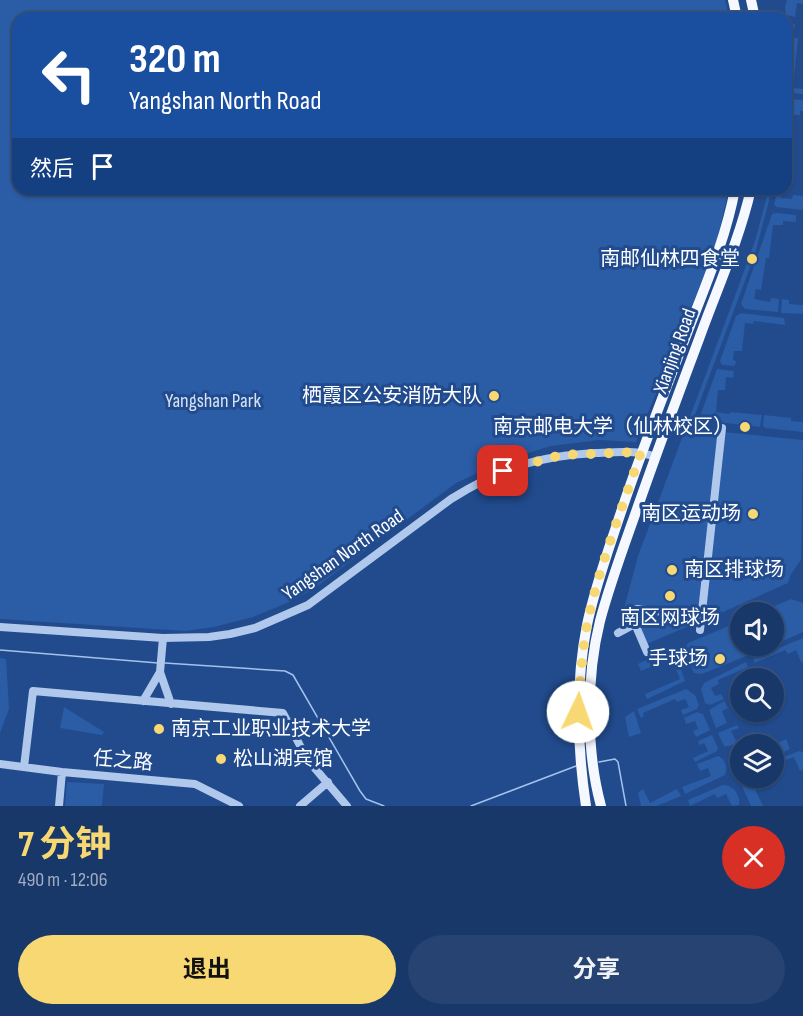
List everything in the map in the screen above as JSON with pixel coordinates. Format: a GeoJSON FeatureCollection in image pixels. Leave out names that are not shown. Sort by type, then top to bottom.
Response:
{"type":"FeatureCollection","features":[{"type":"Feature","properties":{"kind":"main road","name":"Xianjing Road"},"geometry":{"type":"LineString","coordinates":[[586,806],[579,756],[580,679],[587,625],[641,452],[726,229],[734,195]]}},
{"type":"Feature","properties":{"kind":"main road","name":"Xianjing Road"},"geometry":{"type":"LineString","coordinates":[[601,806],[592,755],[592,684],[598,633],[610,588],[738,237],[750,195]]}},
{"type":"Feature","properties":{"kind":"street"},"geometry":{"type":"LineString","coordinates":[[700,630],[722,428]]}},
{"type":"Feature","properties":{"kind":"street","name":"Yangshan North Road"},"geometry":{"type":"LineString","coordinates":[[0,627],[163,639],[209,637],[238,632],[276,620],[308,604],[451,499],[475,484],[503,471],[561,455],[641,452],[656,457]]}},
{"type":"Feature","properties":{"kind":"street"},"geometry":{"type":"LineString","coordinates":[[633,625],[637,609],[702,616]]}},
{"type":"Feature","properties":{"kind":"street"},"geometry":{"type":"LineString","coordinates":[[633,625],[635,624],[647,652]]}},
{"type":"Feature","properties":{"kind":"street"},"geometry":{"type":"LineString","coordinates":[[618,633],[633,625]]}},
{"type":"Feature","properties":{"kind":"street"},"geometry":{"type":"LineString","coordinates":[[163,639],[160,672],[171,704]]}},
{"type":"Feature","properties":{"kind":"street"},"geometry":{"type":"LineString","coordinates":[[143,700],[160,672]]}},
{"type":"Feature","properties":{"kind":"street"},"geometry":{"type":"LineString","coordinates":[[24,767],[33,690],[282,713],[307,759],[347,806]]}},
{"type":"Feature","properties":{"kind":"street","name":"任之路"},"geometry":{"type":"LineString","coordinates":[[0,764],[195,784],[239,806]]}},
{"type":"Feature","properties":{"kind":"street"},"geometry":{"type":"LineString","coordinates":[[59,806],[62,772]]}},
{"type":"Feature","properties":{"kind":"street"},"geometry":{"type":"LineString","coordinates":[[300,806],[328,782]]}},
{"type":"Feature","properties":{"kind":"green space","name":"Yangshan Park"},"geometry":{"type":"Polygon","coordinates":[[[0,0],[725,0],[728,12],[12,12],[12,195],[728,195],[715,249],[636,442],[599,440],[551,446],[508,459],[456,483],[312,590],[253,617],[214,627],[185,631],[0,619],[0,0]]]}},
{"type":"Feature","properties":{"kind":"green space"},"geometry":{"type":"Polygon","coordinates":[[[787,0],[803,0],[803,4],[797,3],[795,17],[792,16],[792,12],[786,12],[787,0]]]}},
{"type":"Feature","properties":{"kind":"green space"},"geometry":{"type":"Polygon","coordinates":[[[792,24],[795,24],[793,38],[798,38],[793,88],[803,89],[803,94],[792,93],[792,24]]]}},
{"type":"Feature","properties":{"kind":"green space"},"geometry":{"type":"Polygon","coordinates":[[[792,99],[803,100],[803,111],[800,111],[800,115],[792,115],[792,99]]]}},
{"type":"Feature","properties":{"kind":"green space"},"geometry":{"type":"Polygon","coordinates":[[[767,195],[770,195],[755,254],[690,428],[720,431],[700,614],[636,607],[632,624],[618,631],[638,556],[755,241],[767,195]]]}},
{"type":"Feature","properties":{"kind":"green space"},"geometry":{"type":"Polygon","coordinates":[[[776,195],[792,199],[793,195],[803,196],[803,210],[776,207],[774,204],[776,195]]]}},
{"type":"Feature","properties":{"kind":"green space"},"geometry":{"type":"Polygon","coordinates":[[[772,214],[796,215],[796,222],[783,221],[783,225],[773,225],[769,258],[766,258],[761,290],[756,289],[754,299],[770,302],[771,298],[779,299],[778,312],[745,309],[741,304],[772,214]]]}},
{"type":"Feature","properties":{"kind":"green space"},"geometry":{"type":"Polygon","coordinates":[[[782,299],[789,300],[789,304],[803,305],[803,314],[781,313],[782,299]]]}},
{"type":"Feature","properties":{"kind":"green space"},"geometry":{"type":"Polygon","coordinates":[[[741,313],[784,318],[785,325],[754,321],[753,324],[745,323],[742,351],[734,351],[735,366],[722,365],[720,361],[736,316],[741,313]]]}},
{"type":"Feature","properties":{"kind":"green space"},"geometry":{"type":"Polygon","coordinates":[[[717,369],[734,371],[733,378],[726,377],[725,390],[718,390],[716,412],[762,415],[760,427],[699,419],[717,369]]]}},
{"type":"Feature","properties":{"kind":"green space"},"geometry":{"type":"Polygon","coordinates":[[[764,415],[791,418],[791,421],[803,422],[803,432],[765,428],[763,426],[764,415]]]}},
{"type":"Feature","properties":{"kind":"green space","name":"南区运动场"},"geometry":{"type":"Polygon","coordinates":[[[723,432],[803,440],[801,560],[791,574],[788,583],[745,602],[730,602],[730,609],[705,620],[723,432]]]}},
{"type":"Feature","properties":{"kind":"green space"},"geometry":{"type":"Polygon","coordinates":[[[791,599],[803,603],[803,632],[784,641],[784,602],[791,599]]]}},
{"type":"Feature","properties":{"kind":"green space"},"geometry":{"type":"Polygon","coordinates":[[[636,613],[647,613],[646,622],[666,624],[668,615],[675,616],[675,620],[683,621],[684,616],[699,618],[698,622],[647,644],[637,623],[636,613]]]}},
{"type":"Feature","properties":{"kind":"green space"},"geometry":{"type":"Polygon","coordinates":[[[730,626],[730,656],[746,656],[702,674],[694,673],[684,650],[688,643],[730,626]]]}},
{"type":"Feature","properties":{"kind":"green space"},"geometry":{"type":"Polygon","coordinates":[[[803,638],[803,662],[796,650],[788,654],[784,650],[784,646],[803,638]]]}},
{"type":"Feature","properties":{"kind":"green space"},"geometry":{"type":"Polygon","coordinates":[[[672,648],[685,681],[647,699],[645,694],[680,679],[668,649],[672,648]]]}},
{"type":"Feature","properties":{"kind":"green space"},"geometry":{"type":"Polygon","coordinates":[[[666,650],[671,663],[667,665],[665,661],[641,671],[638,664],[666,650]]]}},
{"type":"Feature","properties":{"kind":"green space"},"geometry":{"type":"Polygon","coordinates":[[[760,656],[771,656],[755,663],[753,659],[760,656]]]}},
{"type":"Feature","properties":{"kind":"green space"},"geometry":{"type":"Polygon","coordinates":[[[0,658],[6,659],[9,709],[0,733],[0,658]]]}},
{"type":"Feature","properties":{"kind":"green space"},"geometry":{"type":"Polygon","coordinates":[[[746,662],[748,667],[746,668],[734,668],[746,662]]]}},
{"type":"Feature","properties":{"kind":"green space"},"geometry":{"type":"Polygon","coordinates":[[[730,670],[730,675],[718,680],[719,684],[711,688],[715,696],[721,694],[724,699],[710,705],[705,703],[701,689],[704,683],[730,670]]]}},
{"type":"Feature","properties":{"kind":"green space"},"geometry":{"type":"Polygon","coordinates":[[[686,689],[695,695],[699,705],[697,709],[683,715],[681,710],[689,707],[685,699],[677,702],[675,699],[643,713],[644,716],[641,718],[637,709],[686,689]]]}},
{"type":"Feature","properties":{"kind":"green space"},"geometry":{"type":"Polygon","coordinates":[[[724,701],[728,708],[722,711],[727,723],[716,728],[709,710],[724,701]]]}},
{"type":"Feature","properties":{"kind":"green space"},"geometry":{"type":"Polygon","coordinates":[[[64,707],[104,732],[102,735],[60,728],[64,707]]]}},
{"type":"Feature","properties":{"kind":"green space"},"geometry":{"type":"Polygon","coordinates":[[[634,711],[641,733],[629,737],[625,717],[634,711]]]}},
{"type":"Feature","properties":{"kind":"green space"},"geometry":{"type":"Polygon","coordinates":[[[697,712],[703,714],[710,730],[696,737],[693,731],[698,729],[695,721],[686,724],[684,718],[697,712]]]}},
{"type":"Feature","properties":{"kind":"green space"},"geometry":{"type":"Polygon","coordinates":[[[737,725],[739,728],[731,731],[732,734],[730,734],[729,746],[724,746],[718,733],[737,725]]]}},
{"type":"Feature","properties":{"kind":"green space"},"geometry":{"type":"Polygon","coordinates":[[[712,735],[718,748],[717,751],[695,762],[693,758],[708,751],[704,743],[699,745],[698,741],[712,735]]]}},
{"type":"Feature","properties":{"kind":"green space"},"geometry":{"type":"Polygon","coordinates":[[[786,739],[790,749],[784,752],[784,740],[786,739]]]}},
{"type":"Feature","properties":{"kind":"green space"},"geometry":{"type":"Polygon","coordinates":[[[799,751],[803,752],[803,770],[800,771],[794,757],[784,761],[784,757],[799,751]]]}},
{"type":"Feature","properties":{"kind":"green space"},"geometry":{"type":"Polygon","coordinates":[[[718,756],[725,764],[725,775],[685,794],[682,787],[711,776],[708,768],[700,771],[697,764],[718,756]]]}},
{"type":"Feature","properties":{"kind":"green space"},"geometry":{"type":"Polygon","coordinates":[[[67,782],[104,784],[102,806],[65,806],[67,782]]]}},
{"type":"Feature","properties":{"kind":"green space"},"geometry":{"type":"Polygon","coordinates":[[[723,785],[736,791],[739,805],[732,806],[726,794],[717,798],[715,794],[690,806],[688,800],[723,785]]]}},
{"type":"Feature","properties":{"kind":"green space"},"geometry":{"type":"Polygon","coordinates":[[[743,788],[754,788],[763,806],[751,806],[743,788]]]}},
{"type":"Feature","properties":{"kind":"green space"},"geometry":{"type":"Polygon","coordinates":[[[643,789],[650,803],[677,789],[681,796],[657,806],[641,806],[638,793],[643,789]]]}},
{"type":"Feature","properties":{"kind":"waterway"},"geometry":{"type":"LineString","coordinates":[[0,650],[158,663]]}},
{"type":"Feature","properties":{"kind":"waterway"},"geometry":{"type":"LineString","coordinates":[[165,663],[285,671],[293,675],[360,791],[366,799],[384,806]]}},
{"type":"Feature","properties":{"kind":"waterway"},"geometry":{"type":"LineString","coordinates":[[599,762],[615,759],[618,762],[626,806]]}},
{"type":"Feature","properties":{"kind":"waterway"},"geometry":{"type":"LineString","coordinates":[[471,806],[576,766]]}},
{"type":"Feature","properties":{"kind":"place","name":"南邮仙林四食堂"},"geometry":{"type":"Point","coordinates":[752,259]}},
{"type":"Feature","properties":{"kind":"place","name":"栖霞区公安消防大队"},"geometry":{"type":"Point","coordinates":[494,396]}},
{"type":"Feature","properties":{"kind":"place","name":"南京邮电大学（仙林校区）"},"geometry":{"type":"Point","coordinates":[745,427]}},
{"type":"Feature","properties":{"kind":"place","name":"南区运动场"},"geometry":{"type":"Point","coordinates":[753,514]}},
{"type":"Feature","properties":{"kind":"place","name":"南区排球场"},"geometry":{"type":"Point","coordinates":[672,570]}},
{"type":"Feature","properties":{"kind":"place","name":"南区网球场"},"geometry":{"type":"Point","coordinates":[670,596]}},
{"type":"Feature","properties":{"kind":"place","name":"手球场"},"geometry":{"type":"Point","coordinates":[720,659]}},
{"type":"Feature","properties":{"kind":"place","name":"南京工业职业技术大学"},"geometry":{"type":"Point","coordinates":[159,729]}},
{"type":"Feature","properties":{"kind":"place","name":"松山湖宾馆"},"geometry":{"type":"Point","coordinates":[221,759]}},
{"type":"Feature","properties":{"kind":"route"},"geometry":{"type":"LineString","coordinates":[[503,471],[536,460],[561,455],[641,452],[587,625],[578,712]]}}]}
